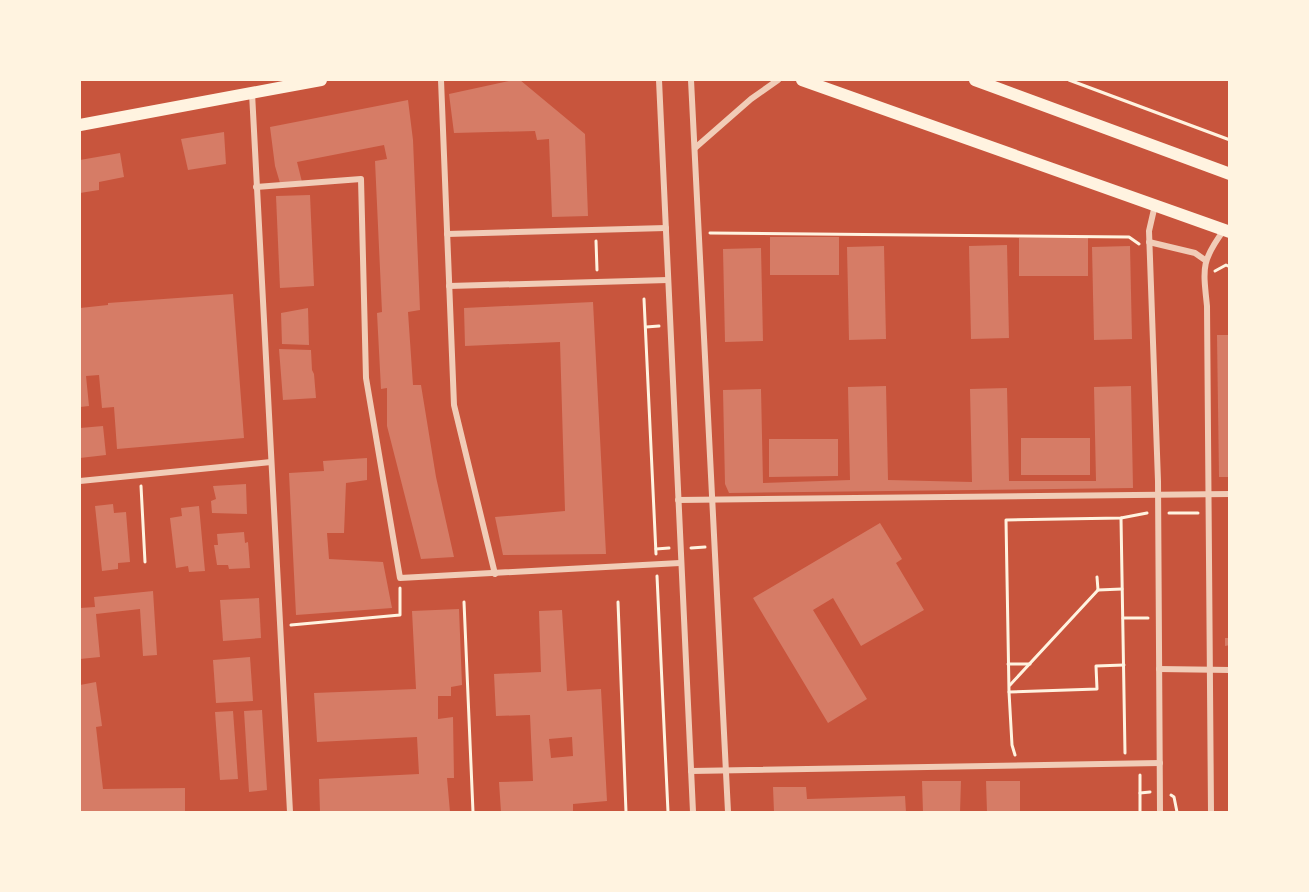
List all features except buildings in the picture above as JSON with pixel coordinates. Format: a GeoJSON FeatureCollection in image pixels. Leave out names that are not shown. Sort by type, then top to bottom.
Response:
{"type":"FeatureCollection","features":[{"type":"Feature","properties":{"kind":"main road"},"geometry":{"type":"LineString","coordinates":[[80,125],[321,80]]}},
{"type":"Feature","properties":{"kind":"main road"},"geometry":{"type":"LineString","coordinates":[[802,80],[1227,231]]}},
{"type":"Feature","properties":{"kind":"main road"},"geometry":{"type":"LineString","coordinates":[[975,80],[1230,174]]}},
{"type":"Feature","properties":{"kind":"street"},"geometry":{"type":"LineString","coordinates":[[441,80],[454,405],[495,574]]}},
{"type":"Feature","properties":{"kind":"street"},"geometry":{"type":"LineString","coordinates":[[659,80],[693,813]]}},
{"type":"Feature","properties":{"kind":"street"},"geometry":{"type":"LineString","coordinates":[[691,80],[728,813]]}},
{"type":"Feature","properties":{"kind":"street"},"geometry":{"type":"LineString","coordinates":[[694,148],[778,80]]}},
{"type":"Feature","properties":{"kind":"street"},"geometry":{"type":"LineString","coordinates":[[252,93],[290,813]]}},
{"type":"Feature","properties":{"kind":"street"},"geometry":{"type":"LineString","coordinates":[[256,187],[361,179],[366,378],[400,578],[680,563]]}},
{"type":"Feature","properties":{"kind":"street"},"geometry":{"type":"LineString","coordinates":[[1155,204],[1149,242],[1158,494],[1160,813]]}},
{"type":"Feature","properties":{"kind":"street"},"geometry":{"type":"LineString","coordinates":[[447,234],[666,228]]}},
{"type":"Feature","properties":{"kind":"street"},"geometry":{"type":"LineString","coordinates":[[1211,813],[1207,306],[1203,270],[1205,260],[1227,231]]}},
{"type":"Feature","properties":{"kind":"street"},"geometry":{"type":"LineString","coordinates":[[1149,242],[1195,253],[1205,260]]}},
{"type":"Feature","properties":{"kind":"street"},"geometry":{"type":"LineString","coordinates":[[448,286],[668,280]]}},
{"type":"Feature","properties":{"kind":"street"},"geometry":{"type":"LineString","coordinates":[[80,481],[271,462]]}},
{"type":"Feature","properties":{"kind":"street"},"geometry":{"type":"LineString","coordinates":[[678,500],[1230,494]]}},
{"type":"Feature","properties":{"kind":"street"},"geometry":{"type":"LineString","coordinates":[[1159,669],[1230,670]]}},
{"type":"Feature","properties":{"kind":"street"},"geometry":{"type":"LineString","coordinates":[[691,771],[1160,763]]}},
{"type":"Feature","properties":{"kind":"path"},"geometry":{"type":"LineString","coordinates":[[1069,80],[1230,140]]}},
{"type":"Feature","properties":{"kind":"path"},"geometry":{"type":"LineString","coordinates":[[596,230],[598,282]]}},
{"type":"Feature","properties":{"kind":"path"},"geometry":{"type":"LineString","coordinates":[[699,233],[1129,237]]}},
{"type":"Feature","properties":{"kind":"path"},"geometry":{"type":"LineString","coordinates":[[140,475],[145,562]]}},
{"type":"Feature","properties":{"kind":"path"},"geometry":{"type":"LineString","coordinates":[[1018,765],[1012,745],[1009,692],[1006,520],[1121,518],[1158,513],[1208,514]]}},
{"type":"Feature","properties":{"kind":"path"},"geometry":{"type":"LineString","coordinates":[[1121,518],[1125,764]]}},
{"type":"Feature","properties":{"kind":"path"},"geometry":{"type":"LineString","coordinates":[[1097,577],[1098,590]]}},
{"type":"Feature","properties":{"kind":"path"},"geometry":{"type":"LineString","coordinates":[[280,626],[400,615],[400,578]]}},
{"type":"Feature","properties":{"kind":"path"},"geometry":{"type":"LineString","coordinates":[[1009,687],[1098,590],[1122,589]]}},
{"type":"Feature","properties":{"kind":"path"},"geometry":{"type":"LineString","coordinates":[[464,602],[473,813]]}},
{"type":"Feature","properties":{"kind":"path"},"geometry":{"type":"LineString","coordinates":[[618,602],[626,813]]}},
{"type":"Feature","properties":{"kind":"path"},"geometry":{"type":"LineString","coordinates":[[1123,618],[1159,618]]}},
{"type":"Feature","properties":{"kind":"path"},"geometry":{"type":"LineString","coordinates":[[1008,664],[1030,664]]}},
{"type":"Feature","properties":{"kind":"path"},"geometry":{"type":"LineString","coordinates":[[1009,692],[1097,688],[1096,666],[1124,665]]}},
{"type":"Feature","properties":{"kind":"path"},"geometry":{"type":"LineString","coordinates":[[1140,764],[1140,813]]}}]}
